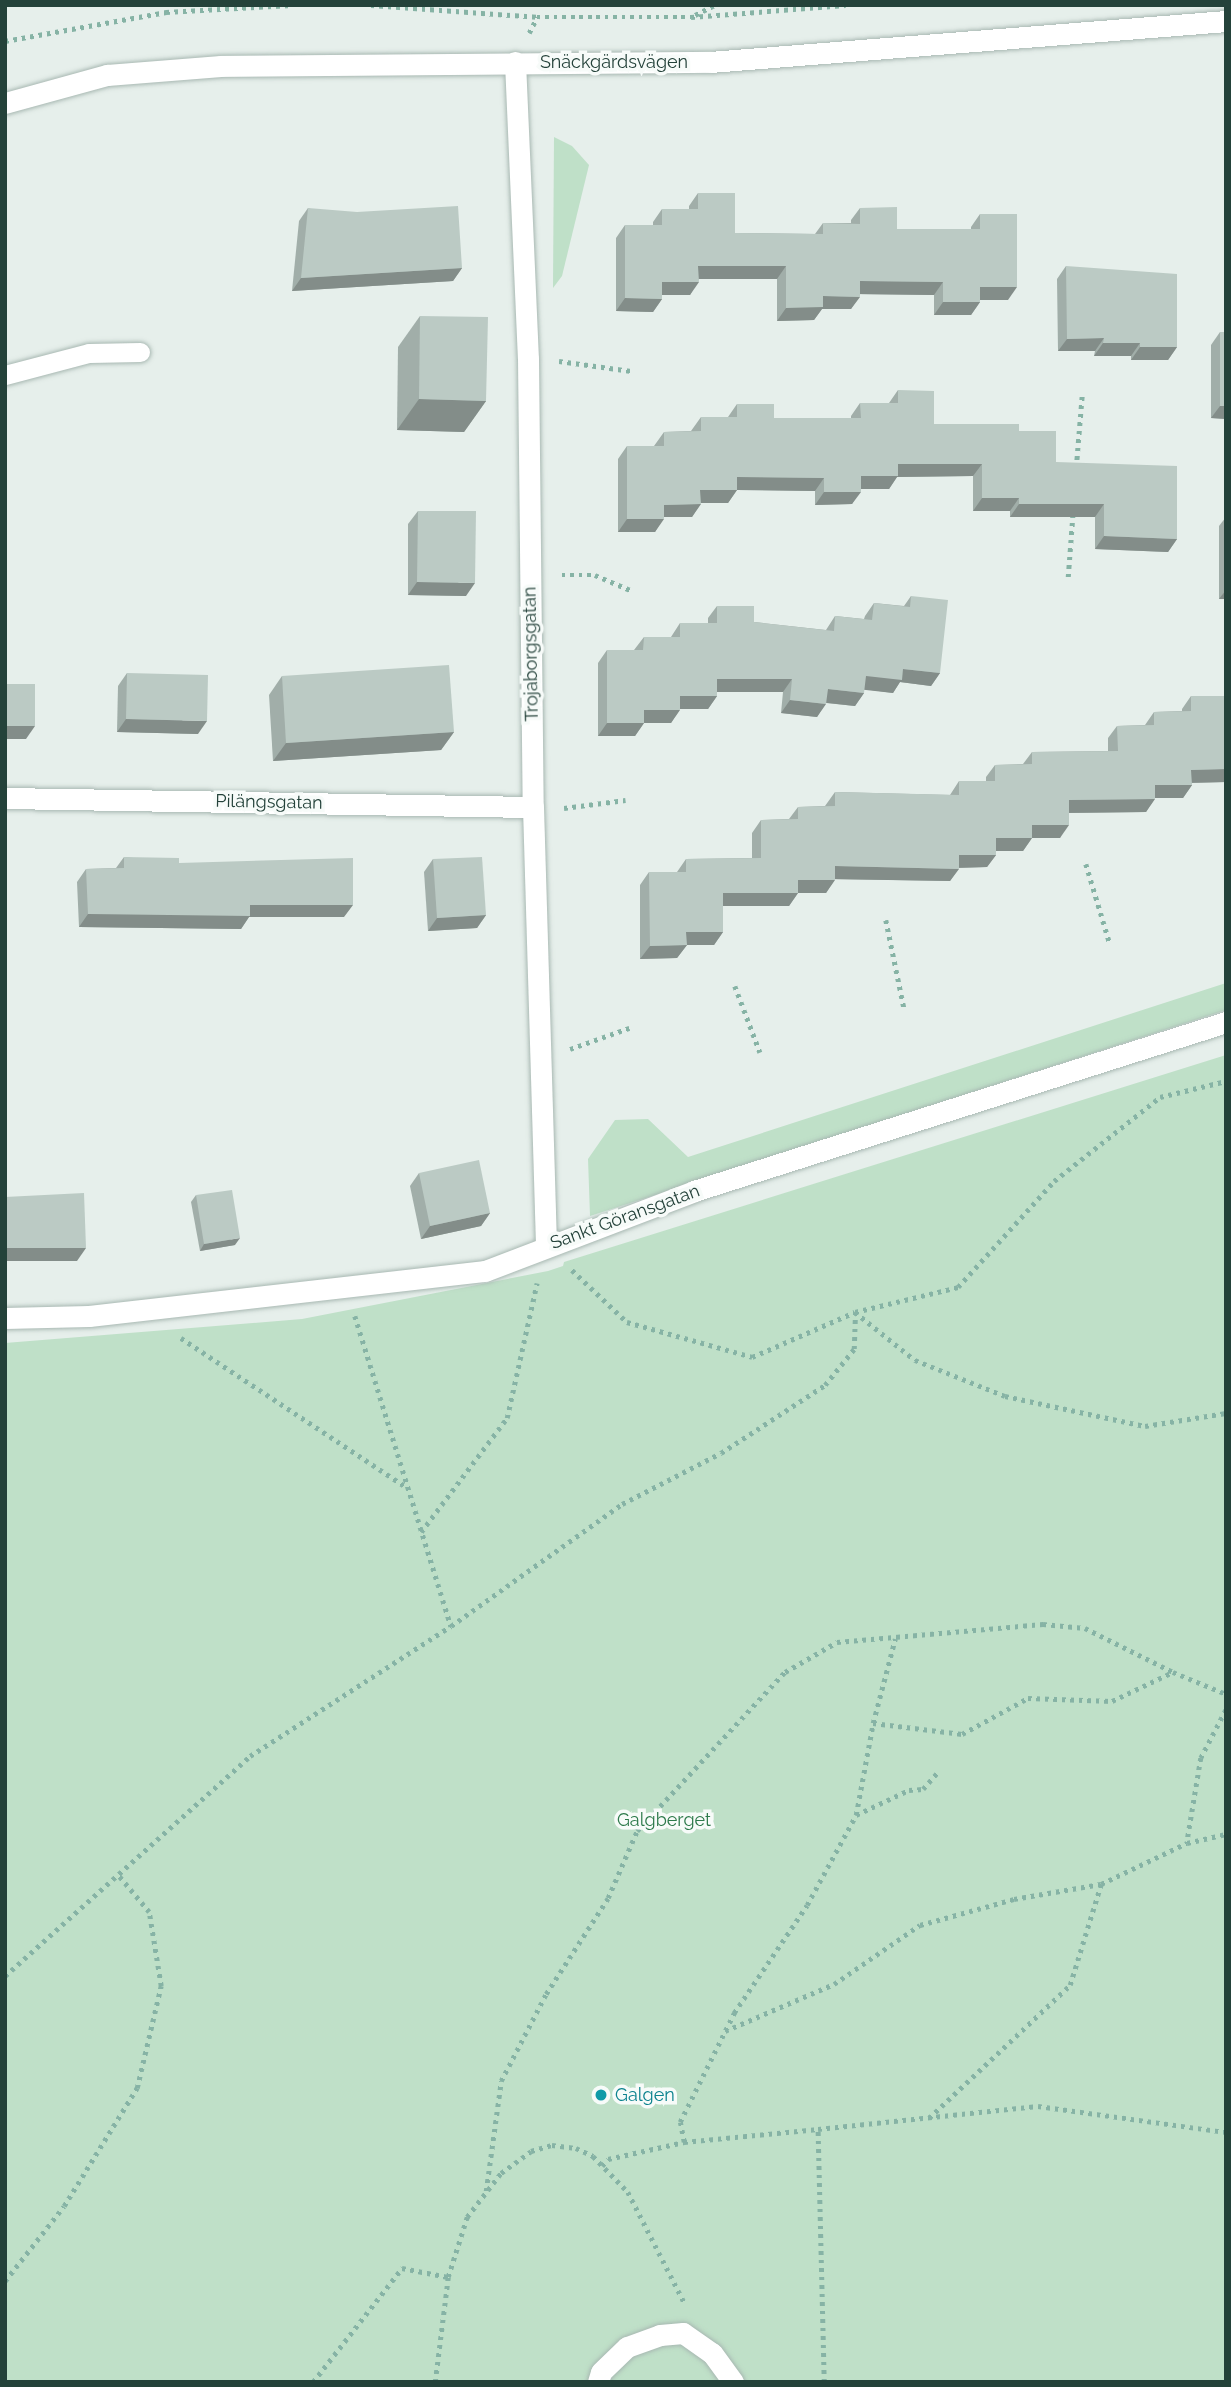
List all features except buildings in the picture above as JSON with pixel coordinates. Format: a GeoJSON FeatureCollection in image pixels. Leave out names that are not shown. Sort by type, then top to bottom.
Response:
{"type":"FeatureCollection","features":[{"type":"Feature","properties":{"kind":"street","name":"Snäckgärdsvägen"},"geometry":{"type":"LineString","coordinates":[[5,103],[107,75],[171,70],[515,62],[710,62],[1226,20]]}},
{"type":"Feature","properties":{"kind":"street","name":"Trojaborgsgatan"},"geometry":{"type":"LineString","coordinates":[[515,62],[528,358],[533,807],[546,1245]]}},
{"type":"Feature","properties":{"kind":"street","name":"Pilängsgatan"},"geometry":{"type":"LineString","coordinates":[[5,798],[533,807]]}},
{"type":"Feature","properties":{"kind":"street","name":"Sankt Göransgatan"},"geometry":{"type":"LineString","coordinates":[[5,1318],[140,1310],[485,1271],[546,1245],[694,1191],[1226,1022]]}},
{"type":"Feature","properties":{"kind":"street"},"geometry":{"type":"LineString","coordinates":[[598,2382],[601,2372],[627,2347],[660,2335],[683,2333],[712,2353],[733,2382]]}},
{"type":"Feature","properties":{"kind":"lane"},"geometry":{"type":"LineString","coordinates":[[5,374],[89,353],[140,352]]}},
{"type":"Feature","properties":{"kind":"path"},"geometry":{"type":"LineString","coordinates":[[5,41],[166,12],[293,5]]}},
{"type":"Feature","properties":{"kind":"path"},"geometry":{"type":"LineString","coordinates":[[371,5],[537,17],[691,17],[846,5]]}},
{"type":"Feature","properties":{"kind":"path"},"geometry":{"type":"LineString","coordinates":[[691,17],[715,5]]}},
{"type":"Feature","properties":{"kind":"path"},"geometry":{"type":"LineString","coordinates":[[595,363],[631,371]]}},
{"type":"Feature","properties":{"kind":"path"},"geometry":{"type":"LineString","coordinates":[[1075,482],[1082,396]]}},
{"type":"Feature","properties":{"kind":"path"},"geometry":{"type":"LineString","coordinates":[[1068,578],[1073,509]]}},
{"type":"Feature","properties":{"kind":"path"},"geometry":{"type":"LineString","coordinates":[[595,575],[629,590]]}},
{"type":"Feature","properties":{"kind":"path"},"geometry":{"type":"LineString","coordinates":[[533,807],[565,808],[597,800],[625,800]]}},
{"type":"Feature","properties":{"kind":"path"},"geometry":{"type":"LineString","coordinates":[[1086,864],[1110,944]]}},
{"type":"Feature","properties":{"kind":"path"},"geometry":{"type":"LineString","coordinates":[[886,920],[904,1008]]}},
{"type":"Feature","properties":{"kind":"path"},"geometry":{"type":"LineString","coordinates":[[735,986],[760,1052]]}},
{"type":"Feature","properties":{"kind":"path"},"geometry":{"type":"LineString","coordinates":[[542,1055],[629,1028]]}},
{"type":"Feature","properties":{"kind":"path"},"geometry":{"type":"LineString","coordinates":[[546,1245],[627,1322],[752,1357],[855,1312],[958,1287],[1054,1181],[1160,1097],[1226,1081]]}},
{"type":"Feature","properties":{"kind":"path"},"geometry":{"type":"LineString","coordinates":[[420,1533],[507,1418],[546,1245]]}},
{"type":"Feature","properties":{"kind":"path"},"geometry":{"type":"LineString","coordinates":[[347,1286],[405,1486],[451,1626]]}},
{"type":"Feature","properties":{"kind":"path"},"geometry":{"type":"LineString","coordinates":[[140,1310],[405,1486]]}},
{"type":"Feature","properties":{"kind":"path"},"geometry":{"type":"LineString","coordinates":[[855,1312],[915,1360],[1005,1396],[1145,1426],[1226,1413]]}},
{"type":"Feature","properties":{"kind":"path"},"geometry":{"type":"LineString","coordinates":[[5,1976],[250,1756],[451,1626],[622,1504],[722,1453],[825,1385],[854,1349],[855,1312]]}},
{"type":"Feature","properties":{"kind":"path"},"geometry":{"type":"LineString","coordinates":[[486,2191],[501,2081],[546,1994],[608,1898],[637,1831],[785,1672],[837,1642],[1043,1624],[1086,1628],[1173,1672],[1226,1694]]}},
{"type":"Feature","properties":{"kind":"path"},"geometry":{"type":"LineString","coordinates":[[684,2142],[680,2122],[725,2031],[750,1985],[807,1905],[856,1815],[873,1723],[895,1639]]}},
{"type":"Feature","properties":{"kind":"path"},"geometry":{"type":"LineString","coordinates":[[873,1723],[962,1734],[1028,1698],[1112,1701],[1173,1672]]}},
{"type":"Feature","properties":{"kind":"path"},"geometry":{"type":"LineString","coordinates":[[1187,1843],[1201,1758],[1226,1710]]}},
{"type":"Feature","properties":{"kind":"path"},"geometry":{"type":"LineString","coordinates":[[856,1815],[909,1790],[923,1789],[938,1772]]}},
{"type":"Feature","properties":{"kind":"path"},"geometry":{"type":"LineString","coordinates":[[725,2031],[834,1984],[920,1925],[1014,1899],[1101,1884],[1187,1843],[1226,1834]]}},
{"type":"Feature","properties":{"kind":"path"},"geometry":{"type":"LineString","coordinates":[[5,2281],[64,2206],[137,2088],[160,1986],[149,1912],[118,1875]]}},
{"type":"Feature","properties":{"kind":"path"},"geometry":{"type":"LineString","coordinates":[[929,2118],[1070,1985],[1101,1884]]}},
{"type":"Feature","properties":{"kind":"path"},"geometry":{"type":"LineString","coordinates":[[602,2166],[608,2159],[684,2142],[1038,2106],[1226,2132]]}},
{"type":"Feature","properties":{"kind":"path"},"geometry":{"type":"LineString","coordinates":[[818,2129],[824,2382]]}},
{"type":"Feature","properties":{"kind":"path"},"geometry":{"type":"LineString","coordinates":[[435,2382],[447,2277],[467,2217],[486,2191],[531,2151],[552,2145],[576,2148],[602,2166],[628,2192],[685,2299],[683,2333]]}},
{"type":"Feature","properties":{"kind":"path"},"geometry":{"type":"LineString","coordinates":[[313,2382],[402,2267],[447,2277]]}},
{"type":"Feature","properties":{"kind":"green space"},"geometry":{"type":"Polygon","coordinates":[[[554,137],[572,146],[589,165],[562,276],[553,288],[554,137]]]}},
{"type":"Feature","properties":{"kind":"green space"},"geometry":{"type":"Polygon","coordinates":[[[1226,983],[1226,1010],[590,1216],[588,1159],[615,1120],[648,1119],[688,1157],[1226,983]]]}},
{"type":"Feature","properties":{"kind":"green space","name":"Galgberget"},"geometry":{"type":"Polygon","coordinates":[[[1226,1055],[1226,2382],[5,2382],[5,1343],[302,1319],[548,1271],[563,1266],[564,1262],[1226,1055]]]}},
{"type":"Feature","properties":{"kind":"place","name":"Galgen"},"geometry":{"type":"Point","coordinates":[601,2095]}}]}
